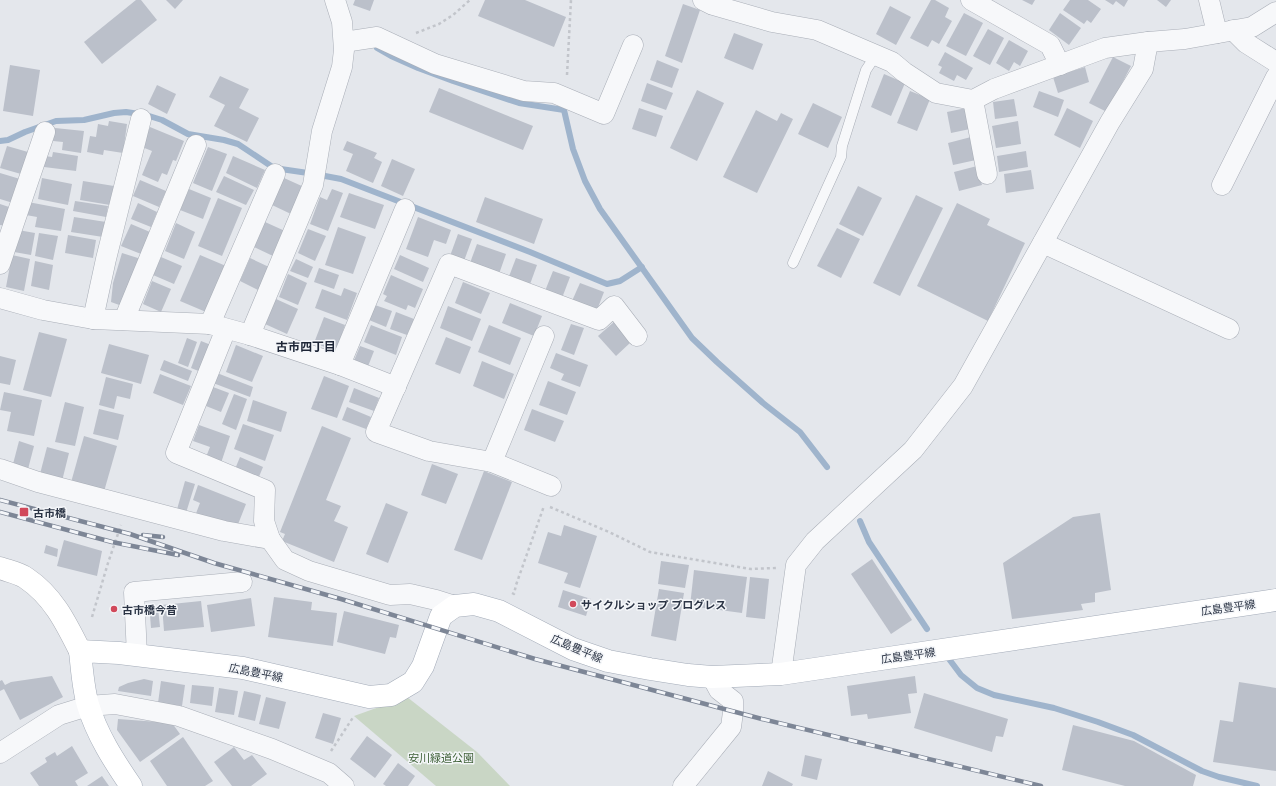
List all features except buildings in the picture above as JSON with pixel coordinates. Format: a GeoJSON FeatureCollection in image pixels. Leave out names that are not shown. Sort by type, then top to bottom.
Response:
{"type":"FeatureCollection","features":[{"type":"Feature","properties":{"kind":"main road"},"geometry":{"type":"LineString","coordinates":[[0,568],[25,577],[45,593],[62,617],[80,651],[88,706],[101,737],[119,769],[131,786]]}},
{"type":"Feature","properties":{"kind":"main road","name":"広島豊平線"},"geometry":{"type":"LineString","coordinates":[[80,651],[243,668],[369,697],[391,695],[412,682],[423,666],[441,616],[455,606],[474,604],[499,611],[573,649],[608,662],[650,670],[712,677],[781,674],[1276,600]]}},
{"type":"Feature","properties":{"kind":"street"},"geometry":{"type":"LineString","coordinates":[[250,336],[313,185],[322,131],[342,67],[344,42],[342,22],[335,0]]}},
{"type":"Feature","properties":{"kind":"street"},"geometry":{"type":"LineString","coordinates":[[703,0],[772,22],[816,30],[892,62],[904,72],[936,93],[973,100],[994,89],[1105,48],[1185,39],[1252,27],[1276,12]]}},
{"type":"Feature","properties":{"kind":"street"},"geometry":{"type":"LineString","coordinates":[[971,0],[1050,46],[1060,65]]}},
{"type":"Feature","properties":{"kind":"street"},"geometry":{"type":"LineString","coordinates":[[1210,0],[1225,31],[1276,62]]}},
{"type":"Feature","properties":{"kind":"street"},"geometry":{"type":"LineString","coordinates":[[344,42],[377,37],[434,64],[524,91],[554,93],[604,114],[633,45]]}},
{"type":"Feature","properties":{"kind":"street"},"geometry":{"type":"LineString","coordinates":[[781,674],[796,565],[815,540],[914,450],[959,392],[1110,122],[1143,69],[1148,42]]}},
{"type":"Feature","properties":{"kind":"street"},"geometry":{"type":"LineString","coordinates":[[1222,185],[1276,77]]}},
{"type":"Feature","properties":{"kind":"street"},"geometry":{"type":"LineString","coordinates":[[973,100],[987,174]]}},
{"type":"Feature","properties":{"kind":"street"},"geometry":{"type":"LineString","coordinates":[[93,319],[106,259],[141,119]]}},
{"type":"Feature","properties":{"kind":"street"},"geometry":{"type":"LineString","coordinates":[[0,264],[45,132]]}},
{"type":"Feature","properties":{"kind":"street"},"geometry":{"type":"LineString","coordinates":[[124,320],[196,145]]}},
{"type":"Feature","properties":{"kind":"street"},"geometry":{"type":"LineString","coordinates":[[275,174],[218,326],[176,453],[265,490],[264,521],[270,539],[285,560],[309,571],[390,595],[410,594],[455,606]]}},
{"type":"Feature","properties":{"kind":"street"},"geometry":{"type":"LineString","coordinates":[[340,366],[406,209]]}},
{"type":"Feature","properties":{"kind":"street"},"geometry":{"type":"LineString","coordinates":[[1043,243],[1229,329]]}},
{"type":"Feature","properties":{"kind":"street"},"geometry":{"type":"LineString","coordinates":[[551,486],[492,462],[429,451],[376,432],[449,264],[599,320],[614,306],[637,336]]}},
{"type":"Feature","properties":{"kind":"street"},"geometry":{"type":"LineString","coordinates":[[0,298],[43,310],[93,319],[218,326],[340,366],[396,387]]}},
{"type":"Feature","properties":{"kind":"street"},"geometry":{"type":"LineString","coordinates":[[492,462],[544,336]]}},
{"type":"Feature","properties":{"kind":"street"},"geometry":{"type":"LineString","coordinates":[[0,469],[38,482],[210,527],[270,539]]}},
{"type":"Feature","properties":{"kind":"street"},"geometry":{"type":"LineString","coordinates":[[136,656],[134,592],[242,582]]}},
{"type":"Feature","properties":{"kind":"street"},"geometry":{"type":"LineString","coordinates":[[683,786],[731,727],[733,701],[719,690],[712,677]]}},
{"type":"Feature","properties":{"kind":"street"},"geometry":{"type":"LineString","coordinates":[[0,753],[59,715],[88,706],[115,704],[179,716],[272,749],[330,773],[344,786]]}},
{"type":"Feature","properties":{"kind":"lane"},"geometry":{"type":"LineString","coordinates":[[793,263],[841,157],[842,146],[866,70],[876,55]]}},
{"type":"Feature","properties":{"kind":"path"},"geometry":{"type":"LineString","coordinates":[[568,99],[567,83],[571,0]]}},
{"type":"Feature","properties":{"kind":"path"},"geometry":{"type":"LineString","coordinates":[[514,594],[544,505],[609,532],[650,552],[751,569],[796,565]]}},
{"type":"Feature","properties":{"kind":"path"},"geometry":{"type":"LineString","coordinates":[[92,617],[123,518]]}},
{"type":"Feature","properties":{"kind":"path"},"geometry":{"type":"LineString","coordinates":[[320,768],[354,716]]}},
{"type":"Feature","properties":{"kind":"green space","name":"安川緑道公園"},"geometry":{"type":"Polygon","coordinates":[[[407,697],[477,752],[510,786],[436,786],[354,716],[407,697]]]}},
{"type":"Feature","properties":{"kind":"waterway"},"geometry":{"type":"LineString","coordinates":[[377,48],[418,68],[519,103],[564,110],[573,149],[585,181],[600,209],[692,338],[763,403],[800,432],[827,467]]}},
{"type":"Feature","properties":{"kind":"waterway"},"geometry":{"type":"LineString","coordinates":[[0,141],[8,140],[56,121],[84,120],[114,113],[126,112],[146,115],[162,120],[188,134],[238,144],[274,168],[308,173]]}},
{"type":"Feature","properties":{"kind":"waterway"},"geometry":{"type":"LineString","coordinates":[[325,176],[341,179],[530,252],[607,284],[620,281],[642,267]]}},
{"type":"Feature","properties":{"kind":"waterway"},"geometry":{"type":"LineString","coordinates":[[860,521],[869,542],[927,629]]}},
{"type":"Feature","properties":{"kind":"waterway"},"geometry":{"type":"LineString","coordinates":[[949,659],[961,675],[977,688],[994,695],[1054,708],[1098,722],[1133,735],[1202,771],[1219,777],[1257,786]]}},
{"type":"Feature","properties":{"kind":"railway"},"geometry":{"type":"LineString","coordinates":[[0,500],[130,534],[214,563],[341,599],[535,659],[762,719],[1041,786]]}},
{"type":"Feature","properties":{"kind":"railway"},"geometry":{"type":"LineString","coordinates":[[0,512],[112,542],[178,555]]}},
{"type":"Feature","properties":{"kind":"railway"},"geometry":{"type":"LineString","coordinates":[[143,535],[163,537]]}},
{"type":"Feature","properties":{"kind":"place","name":"古市橋"},"geometry":{"type":"Point","coordinates":[24,512]}},
{"type":"Feature","properties":{"kind":"place","name":"サイクルショップ プログレス"},"geometry":{"type":"Point","coordinates":[573,604]}},
{"type":"Feature","properties":{"kind":"place","name":"古市橋今昔"},"geometry":{"type":"Point","coordinates":[114,609]}},
{"type":"Feature","properties":{"kind":"district","name":"古市四丁目"},"geometry":{"type":"Point","coordinates":[306,346]}}]}
